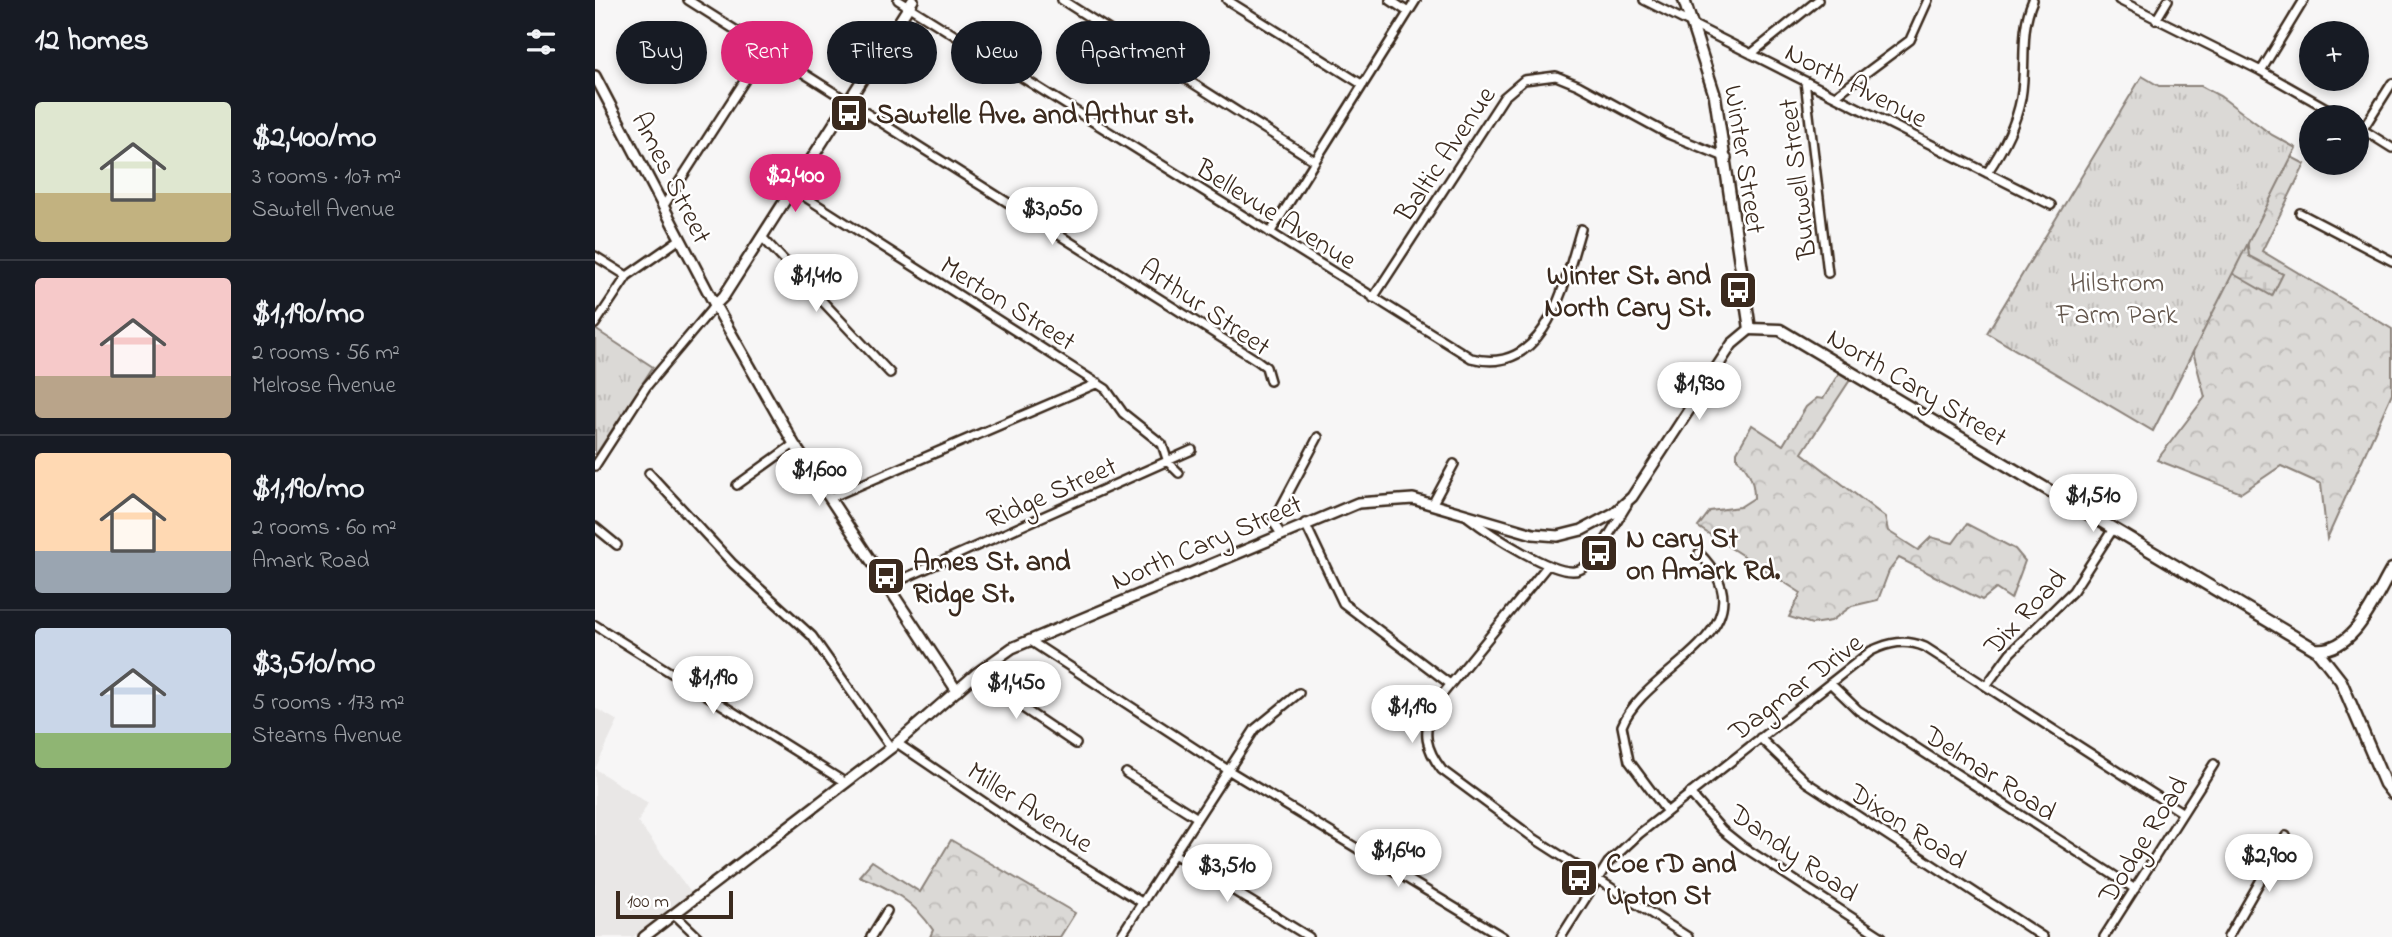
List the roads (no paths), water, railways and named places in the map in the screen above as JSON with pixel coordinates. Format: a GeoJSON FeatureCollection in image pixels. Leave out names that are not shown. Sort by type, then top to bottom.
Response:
{"type":"FeatureCollection","features":[{"type":"Feature","properties":{"kind":"main road","name":"Winter Street"},"geometry":{"type":"LineString","coordinates":[[1685,0],[1715,96],[1727,158],[1743,296],[1750,329]]}},
{"type":"Feature","properties":{"kind":"main road","name":"North Cary Street"},"geometry":{"type":"LineString","coordinates":[[1750,329],[1780,330],[2315,649],[2341,681],[2385,785],[2392,793]]}},
{"type":"Feature","properties":{"kind":"main road"},"geometry":{"type":"LineString","coordinates":[[2315,649],[2331,650],[2348,638],[2392,569]]}},
{"type":"Feature","properties":{"kind":"street","name":"Arthur Street"},"geometry":{"type":"LineString","coordinates":[[688,0],[721,21]]}},
{"type":"Feature","properties":{"kind":"street","name":"Bellevue Avenue"},"geometry":{"type":"LineString","coordinates":[[898,0],[911,3],[1471,358],[1487,363],[1499,361],[1523,349],[1547,325],[1558,306],[1581,229]]}},
{"type":"Feature","properties":{"kind":"street"},"geometry":{"type":"LineString","coordinates":[[1062,0],[1315,161]]}},
{"type":"Feature","properties":{"kind":"street"},"geometry":{"type":"LineString","coordinates":[[1227,0],[1363,85]]}},
{"type":"Feature","properties":{"kind":"street"},"geometry":{"type":"LineString","coordinates":[[1390,0],[1408,12]]}},
{"type":"Feature","properties":{"kind":"street"},"geometry":{"type":"LineString","coordinates":[[1270,233],[1416,0]]}},
{"type":"Feature","properties":{"kind":"street","name":"North Avenue"},"geometry":{"type":"LineString","coordinates":[[1644,0],[2051,205]]}},
{"type":"Feature","properties":{"kind":"street"},"geometry":{"type":"LineString","coordinates":[[1751,54],[1818,0]]}},
{"type":"Feature","properties":{"kind":"street"},"geometry":{"type":"LineString","coordinates":[[1835,96],[1910,40],[1928,0]]}},
{"type":"Feature","properties":{"kind":"street"},"geometry":{"type":"LineString","coordinates":[[1987,173],[2016,116],[2021,97],[2023,36],[2033,0]]}},
{"type":"Feature","properties":{"kind":"street"},"geometry":{"type":"LineString","coordinates":[[2119,0],[2261,71],[2320,105]]}},
{"type":"Feature","properties":{"kind":"street"},"geometry":{"type":"LineString","coordinates":[[2156,20],[2168,0]]}},
{"type":"Feature","properties":{"kind":"street"},"geometry":{"type":"LineString","coordinates":[[2261,71],[2304,0]]}},
{"type":"Feature","properties":{"kind":"street"},"geometry":{"type":"LineString","coordinates":[[595,466],[646,387],[724,296],[911,3]]}},
{"type":"Feature","properties":{"kind":"street","name":"Baltic Avenue"},"geometry":{"type":"LineString","coordinates":[[1373,298],[1504,97],[1524,80],[1546,75],[1568,80],[1644,122],[1727,158]]}},
{"type":"Feature","properties":{"kind":"street","name":"Ames Street"},"geometry":{"type":"LineString","coordinates":[[595,76],[715,305],[794,444],[957,691]]}},
{"type":"Feature","properties":{"kind":"street","name":"Arthur Street"},"geometry":{"type":"LineString","coordinates":[[813,79],[1258,361],[1266,367],[1270,381]]}},
{"type":"Feature","properties":{"kind":"street","name":"Burwell Street"},"geometry":{"type":"LineString","coordinates":[[1805,81],[1828,272]]}},
{"type":"Feature","properties":{"kind":"street"},"geometry":{"type":"LineString","coordinates":[[2369,115],[2392,83]]}},
{"type":"Feature","properties":{"kind":"street"},"geometry":{"type":"LineString","coordinates":[[663,207],[742,84]]}},
{"type":"Feature","properties":{"kind":"street"},"geometry":{"type":"LineString","coordinates":[[2369,134],[2392,148]]}},
{"type":"Feature","properties":{"kind":"street","name":"Merton Street"},"geometry":{"type":"LineString","coordinates":[[791,193],[802,195],[1106,388],[1123,413],[1162,444],[1168,462],[1179,473]]}},
{"type":"Feature","properties":{"kind":"street"},"geometry":{"type":"LineString","coordinates":[[2300,213],[2392,261]]}},
{"type":"Feature","properties":{"kind":"street"},"geometry":{"type":"LineString","coordinates":[[762,237],[890,373]]}},
{"type":"Feature","properties":{"kind":"street"},"geometry":{"type":"LineString","coordinates":[[595,324],[627,276],[680,239]]}},
{"type":"Feature","properties":{"kind":"street"},"geometry":{"type":"LineString","coordinates":[[595,256],[627,276]]}},
{"type":"Feature","properties":{"kind":"street","name":"North Cary Street"},"geometry":{"type":"LineString","coordinates":[[1467,516],[1548,565],[1568,572],[1579,570],[1590,563],[1732,344],[1750,329]]}},
{"type":"Feature","properties":{"kind":"street"},"geometry":{"type":"LineString","coordinates":[[830,498],[1098,383]]}},
{"type":"Feature","properties":{"kind":"street"},"geometry":{"type":"LineString","coordinates":[[1281,534],[1273,522],[1318,437]]}},
{"type":"Feature","properties":{"kind":"street"},"geometry":{"type":"LineString","coordinates":[[737,485],[794,444]]}},
{"type":"Feature","properties":{"kind":"street","name":"Ridge Street"},"geometry":{"type":"LineString","coordinates":[[887,586],[1192,450]]}},
{"type":"Feature","properties":{"kind":"street"},"geometry":{"type":"LineString","coordinates":[[1433,503],[1454,464]]}},
{"type":"Feature","properties":{"kind":"street"},"geometry":{"type":"LineString","coordinates":[[649,472],[733,564],[812,636],[894,746]]}},
{"type":"Feature","properties":{"kind":"street","name":"North Cary Street"},"geometry":{"type":"LineString","coordinates":[[645,937],[894,746],[977,673],[1029,640],[1357,503],[1392,498],[1433,503],[1467,516],[1533,534],[1558,536],[1601,521],[1632,497]]}},
{"type":"Feature","properties":{"kind":"street"},"geometry":{"type":"LineString","coordinates":[[1305,523],[1343,603],[1450,684]]}},
{"type":"Feature","properties":{"kind":"street"},"geometry":{"type":"LineString","coordinates":[[595,527],[617,545]]}},
{"type":"Feature","properties":{"kind":"street","name":"Dix Road"},"geometry":{"type":"LineString","coordinates":[[1986,686],[2010,653],[2073,591],[2113,528]]}},
{"type":"Feature","properties":{"kind":"street"},"geometry":{"type":"LineString","coordinates":[[1667,812],[1629,761],[1623,748],[1622,726],[1637,701],[1693,654],[1718,617],[1723,591],[1719,576],[1699,553]]}},
{"type":"Feature","properties":{"kind":"street"},"geometry":{"type":"LineString","coordinates":[[1548,565],[1432,708],[1426,726],[1426,742],[1431,755],[1442,770],[1596,880],[1688,937]]}},
{"type":"Feature","properties":{"kind":"street"},"geometry":{"type":"LineString","coordinates":[[595,625],[846,783]]}},
{"type":"Feature","properties":{"kind":"street"},"geometry":{"type":"LineString","coordinates":[[1029,640],[1228,770],[1503,937]]}},
{"type":"Feature","properties":{"kind":"street","name":"Dagmar Drive"},"geometry":{"type":"LineString","coordinates":[[1561,937],[1596,880],[1623,848],[1871,651],[1904,642],[1925,647],[2183,813]]}},
{"type":"Feature","properties":{"kind":"street"},"geometry":{"type":"LineString","coordinates":[[977,673],[986,683],[1076,744]]}},
{"type":"Feature","properties":{"kind":"street","name":"Delmar Road"},"geometry":{"type":"LineString","coordinates":[[1830,684],[1858,710],[2135,889]]}},
{"type":"Feature","properties":{"kind":"street"},"geometry":{"type":"LineString","coordinates":[[1120,937],[1255,729],[1277,708],[1299,693]]}},
{"type":"Feature","properties":{"kind":"street","name":"Dixon Road"},"geometry":{"type":"LineString","coordinates":[[1760,738],[1806,782],[2033,934],[2043,937]]}},
{"type":"Feature","properties":{"kind":"street","name":"Miller Avenue"},"geometry":{"type":"LineString","coordinates":[[894,746],[1143,903]]}},
{"type":"Feature","properties":{"kind":"street","name":"Dodge Road"},"geometry":{"type":"LineString","coordinates":[[2104,937],[2214,764]]}},
{"type":"Feature","properties":{"kind":"street"},"geometry":{"type":"LineString","coordinates":[[1126,773],[1196,817]]}},
{"type":"Feature","properties":{"kind":"street","name":"Dandy Road"},"geometry":{"type":"LineString","coordinates":[[1690,793],[1722,830],[1742,846],[1882,937]]}},
{"type":"Feature","properties":{"kind":"street"},"geometry":{"type":"LineString","coordinates":[[2228,937],[2286,836]]}},
{"type":"Feature","properties":{"kind":"street"},"geometry":{"type":"LineString","coordinates":[[1174,854],[1309,937]]}},
{"type":"Feature","properties":{"kind":"street"},"geometry":{"type":"LineString","coordinates":[[871,937],[887,911]]}},
{"type":"Feature","properties":{"kind":"street"},"geometry":{"type":"LineString","coordinates":[[675,915],[698,937]]}},
{"type":"Feature","properties":{"kind":"place","name":"Sawtelle Ave. and Arthur st."},"geometry":{"type":"Point","coordinates":[849,113]}},
{"type":"Feature","properties":{"kind":"place","name":"Winter St. and North Cary St."},"geometry":{"type":"Point","coordinates":[1738,290]}},
{"type":"Feature","properties":{"kind":"place","name":"N cary St on Amark Rd."},"geometry":{"type":"Point","coordinates":[1599,553]}},
{"type":"Feature","properties":{"kind":"place","name":"Ames St. and Ridge St."},"geometry":{"type":"Point","coordinates":[886,576]}},
{"type":"Feature","properties":{"kind":"place","name":"Coe rD and Upton St"},"geometry":{"type":"Point","coordinates":[1579,878]}},
{"type":"Feature","properties":{"kind":"park label","name":"Hilstrom Farm Park"},"geometry":{"type":"Point","coordinates":[2117,297]}}]}
